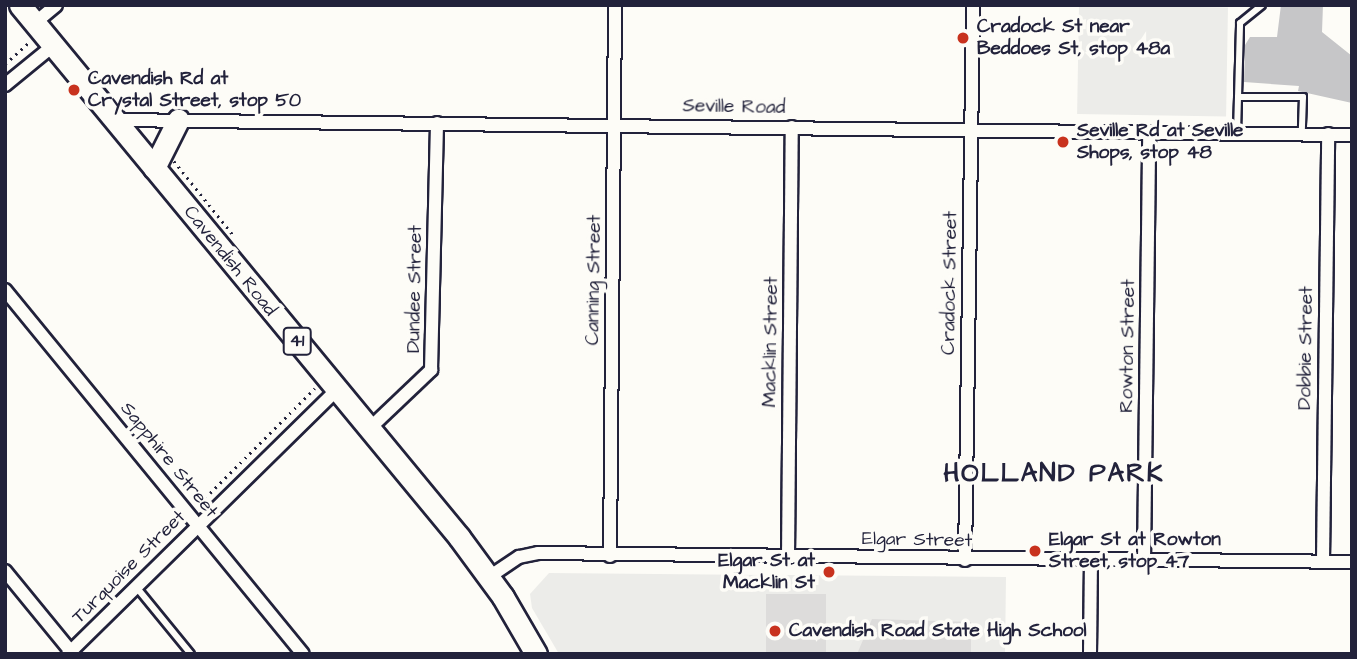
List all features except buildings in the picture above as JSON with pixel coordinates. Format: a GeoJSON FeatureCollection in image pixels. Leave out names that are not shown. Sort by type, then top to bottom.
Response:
{"type":"FeatureCollection","features":[{"type":"Feature","properties":{"kind":"main road","name":"Cavendish Road"},"geometry":{"type":"LineString","coordinates":[[20,5],[33,31],[54,45],[489,576],[536,654]]}},
{"type":"Feature","properties":{"kind":"main road"},"geometry":{"type":"LineString","coordinates":[[154,168],[178,120]]}},
{"type":"Feature","properties":{"kind":"street"},"geometry":{"type":"LineString","coordinates":[[33,31],[55,5]]}},
{"type":"Feature","properties":{"kind":"street","name":"Canning Street"},"geometry":{"type":"LineString","coordinates":[[610,556],[615,5]]}},
{"type":"Feature","properties":{"kind":"street","name":"Cradock Street"},"geometry":{"type":"LineString","coordinates":[[965,560],[973,5]]}},
{"type":"Feature","properties":{"kind":"street"},"geometry":{"type":"LineString","coordinates":[[5,85],[54,45]]}},
{"type":"Feature","properties":{"kind":"street","name":"Seville Road"},"geometry":{"type":"LineString","coordinates":[[116,120],[1352,135]]}},
{"type":"Feature","properties":{"kind":"street","name":"Dundee Street"},"geometry":{"type":"LineString","coordinates":[[369,429],[431,370],[437,123]]}},
{"type":"Feature","properties":{"kind":"street","name":"Macklin Street"},"geometry":{"type":"LineString","coordinates":[[788,557],[792,127]]}},
{"type":"Feature","properties":{"kind":"street","name":"Rowton Street"},"geometry":{"type":"LineString","coordinates":[[1144,561],[1149,132]]}},
{"type":"Feature","properties":{"kind":"street","name":"Dobbie Street"},"geometry":{"type":"LineString","coordinates":[[1323,561],[1328,134]]}},
{"type":"Feature","properties":{"kind":"street","name":"Sapphire Street"},"geometry":{"type":"LineString","coordinates":[[5,290],[303,654]]}},
{"type":"Feature","properties":{"kind":"street","name":"Turquoise Street"},"geometry":{"type":"LineString","coordinates":[[71,653],[337,390]]}},
{"type":"Feature","properties":{"kind":"street","name":"Elgar Street"},"geometry":{"type":"LineString","coordinates":[[489,576],[524,555],[1091,562],[1352,562]]}},
{"type":"Feature","properties":{"kind":"street"},"geometry":{"type":"LineString","coordinates":[[1090,654],[1091,562]]}},
{"type":"Feature","properties":{"kind":"street"},"geometry":{"type":"LineString","coordinates":[[5,571],[71,653]]}},
{"type":"Feature","properties":{"kind":"lane"},"geometry":{"type":"LineString","coordinates":[[1237,133],[1240,23],[1262,5]]}},
{"type":"Feature","properties":{"kind":"lane"},"geometry":{"type":"LineString","coordinates":[[1238,97],[1303,97],[1302,134]]}},
{"type":"Feature","properties":{"kind":"lane"},"geometry":{"type":"LineString","coordinates":[[137,588],[191,654]]}},
{"type":"Feature","properties":{"kind":"path"},"geometry":{"type":"LineString","coordinates":[[5,64],[33,31]]}},
{"type":"Feature","properties":{"kind":"path"},"geometry":{"type":"LineString","coordinates":[[198,500],[210,494],[316,390],[307,379]]}},
{"type":"Feature","properties":{"kind":"shaded area"},"geometry":{"type":"Polygon","coordinates":[[[1079,5],[1228,8],[1226,117],[1077,114],[1079,5]]]}},
{"type":"Feature","properties":{"kind":"shaded area","name":"Cavendish Road State High School"},"geometry":{"type":"Polygon","coordinates":[[[549,573],[1006,577],[1005,654],[559,654],[532,608],[530,594],[549,573]]]}},
{"type":"Feature","properties":{"kind":"shaded area"},"geometry":{"type":"Polygon","coordinates":[[[766,594],[826,594],[826,654],[766,654],[766,594]]]}},
{"type":"Feature","properties":{"kind":"shaded area"},"geometry":{"type":"Polygon","coordinates":[[[872,619],[971,622],[971,654],[857,654],[872,619]]]}},
{"type":"Feature","properties":{"kind":"place","name":"Cradock St near Beddoes St, stop 48a"},"geometry":{"type":"Point","coordinates":[963,38]}},
{"type":"Feature","properties":{"kind":"place","name":"Cavendish Rd at Crystal Street, stop 50"},"geometry":{"type":"Point","coordinates":[74,90]}},
{"type":"Feature","properties":{"kind":"place","name":"Seville Rd at Seville Shops, stop 48"},"geometry":{"type":"Point","coordinates":[1063,142]}},
{"type":"Feature","properties":{"kind":"place","name":"Elgar St at Rowton Street, stop 47"},"geometry":{"type":"Point","coordinates":[1035,551]}},
{"type":"Feature","properties":{"kind":"place","name":"Elgar St at Macklin St"},"geometry":{"type":"Point","coordinates":[829,572]}},
{"type":"Feature","properties":{"kind":"place","name":"Cavendish Road State High School"},"geometry":{"type":"Point","coordinates":[775,631]}},
{"type":"Feature","properties":{"kind":"district","name":"HOLLAND PARK"},"geometry":{"type":"Point","coordinates":[1054,474]}}]}
